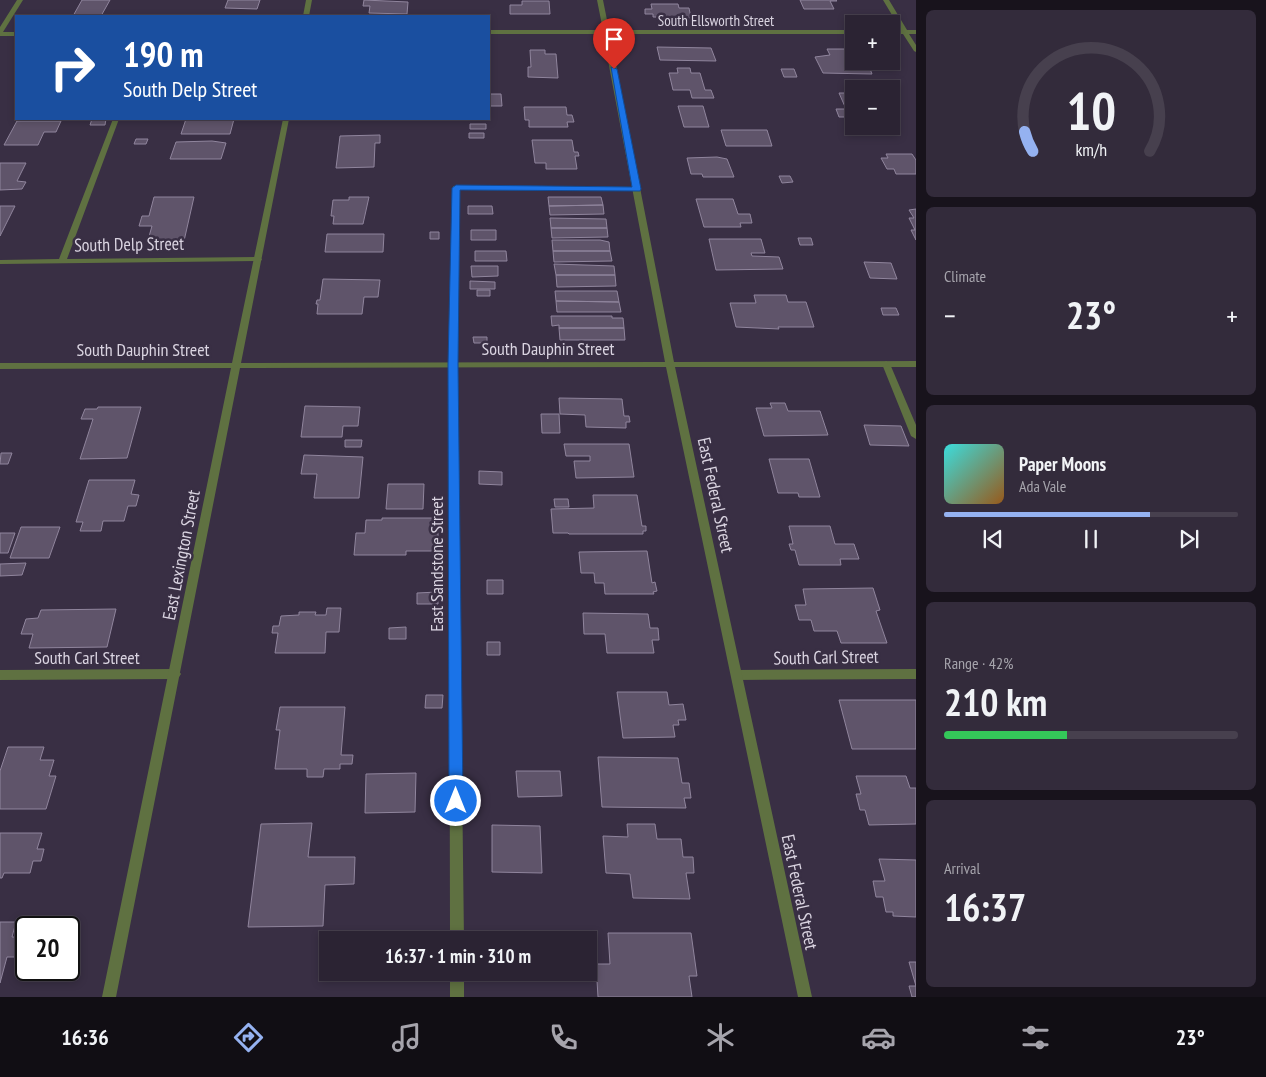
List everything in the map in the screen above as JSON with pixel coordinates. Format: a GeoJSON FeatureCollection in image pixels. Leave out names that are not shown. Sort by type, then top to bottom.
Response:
{"type":"FeatureCollection","features":[{"type":"Feature","properties":{"kind":"street"},"geometry":{"type":"LineString","coordinates":[[15,34],[0,33],[20,0]]}},
{"type":"Feature","properties":{"kind":"street"},"geometry":{"type":"LineString","coordinates":[[306,15],[309,0]]}},
{"type":"Feature","properties":{"kind":"street","name":"East Federal Street"},"geometry":{"type":"LineString","coordinates":[[600,0],[670,364],[805,997]]}},
{"type":"Feature","properties":{"kind":"street"},"geometry":{"type":"LineString","coordinates":[[886,0],[916,50]]}},
{"type":"Feature","properties":{"kind":"street","name":"South Ellsworth Street"},"geometry":{"type":"LineString","coordinates":[[490,32],[845,32]]}},
{"type":"Feature","properties":{"kind":"street"},"geometry":{"type":"LineString","coordinates":[[900,32],[916,32]]}},
{"type":"Feature","properties":{"kind":"street"},"geometry":{"type":"LineString","coordinates":[[62,261],[104,146],[116,120]]}},
{"type":"Feature","properties":{"kind":"street","name":"East Lexington Street"},"geometry":{"type":"LineString","coordinates":[[109,997],[286,120]]}},
{"type":"Feature","properties":{"kind":"street","name":"East Sandstone Street"},"geometry":{"type":"LineString","coordinates":[[457,931],[453,364],[456,188],[637,189]]}},
{"type":"Feature","properties":{"kind":"street","name":"South Delp Street"},"geometry":{"type":"LineString","coordinates":[[0,262],[258,258]]}},
{"type":"Feature","properties":{"kind":"street"},"geometry":{"type":"LineString","coordinates":[[886,364],[916,436]]}},
{"type":"Feature","properties":{"kind":"street","name":"South Dauphin Street"},"geometry":{"type":"LineString","coordinates":[[0,366],[916,364]]}},
{"type":"Feature","properties":{"kind":"street","name":"South Carl Street"},"geometry":{"type":"LineString","coordinates":[[0,675],[175,674]]}},
{"type":"Feature","properties":{"kind":"street","name":"South Carl Street"},"geometry":{"type":"LineString","coordinates":[[737,675],[916,674]]}},
{"type":"Feature","properties":{"kind":"street"},"geometry":{"type":"LineString","coordinates":[[457,981],[457,997]]}},
{"type":"Feature","properties":{"kind":"building"},"geometry":{"type":"Polygon","coordinates":[[[82,0],[110,0],[102,15],[74,15],[82,0]]]}},
{"type":"Feature","properties":{"kind":"building"},"geometry":{"type":"Polygon","coordinates":[[[228,0],[260,0],[257,9],[225,8],[228,0]]]}},
{"type":"Feature","properties":{"kind":"building"},"geometry":{"type":"Polygon","coordinates":[[[364,0],[408,2],[407,14],[369,13],[370,6],[363,6],[364,0]]]}},
{"type":"Feature","properties":{"kind":"building"},"geometry":{"type":"Polygon","coordinates":[[[800,0],[837,1],[830,1],[834,9],[804,9],[800,0]]]}},
{"type":"Feature","properties":{"kind":"building"},"geometry":{"type":"Polygon","coordinates":[[[522,1],[549,1],[550,14],[510,14],[510,5],[522,5],[522,1]]]}},
{"type":"Feature","properties":{"kind":"building"},"geometry":{"type":"Polygon","coordinates":[[[651,4],[678,4],[679,8],[689,8],[691,18],[653,17],[653,14],[645,14],[645,9],[652,9],[651,4]]]}},
{"type":"Feature","properties":{"kind":"building"},"geometry":{"type":"Polygon","coordinates":[[[657,47],[711,48],[716,61],[660,60],[657,47]]]}},
{"type":"Feature","properties":{"kind":"building"},"geometry":{"type":"Polygon","coordinates":[[[827,49],[845,49],[845,70],[870,70],[872,74],[823,73],[815,57],[830,55],[827,49]]]}},
{"type":"Feature","properties":{"kind":"building"},"geometry":{"type":"Polygon","coordinates":[[[530,50],[545,50],[545,54],[556,54],[558,78],[528,77],[528,67],[531,67],[530,50]]]}},
{"type":"Feature","properties":{"kind":"building"},"geometry":{"type":"Polygon","coordinates":[[[677,68],[690,68],[691,73],[700,73],[705,90],[711,90],[714,98],[692,98],[690,90],[673,90],[669,73],[678,73],[677,68]]]}},
{"type":"Feature","properties":{"kind":"building"},"geometry":{"type":"Polygon","coordinates":[[[781,69],[794,69],[797,77],[784,77],[781,69]]]}},
{"type":"Feature","properties":{"kind":"building"},"geometry":{"type":"Polygon","coordinates":[[[839,93],[845,93],[845,107],[839,93]]]}},
{"type":"Feature","properties":{"kind":"building"},"geometry":{"type":"Polygon","coordinates":[[[490,94],[501,94],[502,106],[490,106],[490,94]]]}},
{"type":"Feature","properties":{"kind":"building"},"geometry":{"type":"Polygon","coordinates":[[[678,106],[703,106],[709,127],[684,127],[678,106]]]}},
{"type":"Feature","properties":{"kind":"building"},"geometry":{"type":"Polygon","coordinates":[[[524,107],[566,107],[567,115],[572,115],[574,122],[567,122],[568,127],[529,127],[529,120],[525,120],[524,107]]]}},
{"type":"Feature","properties":{"kind":"building"},"geometry":{"type":"Polygon","coordinates":[[[836,109],[845,109],[845,117],[839,117],[836,109]]]}},
{"type":"Feature","properties":{"kind":"building"},"geometry":{"type":"Polygon","coordinates":[[[92,120],[106,120],[105,125],[90,125],[92,120]]]}},
{"type":"Feature","properties":{"kind":"building"},"geometry":{"type":"Polygon","coordinates":[[[186,120],[234,120],[230,134],[181,134],[186,120]]]}},
{"type":"Feature","properties":{"kind":"building"},"geometry":{"type":"Polygon","coordinates":[[[17,121],[61,121],[56,132],[44,132],[38,145],[4,145],[17,121]]]}},
{"type":"Feature","properties":{"kind":"building"},"geometry":{"type":"Polygon","coordinates":[[[470,124],[486,124],[486,129],[470,129],[470,124]]]}},
{"type":"Feature","properties":{"kind":"building"},"geometry":{"type":"Polygon","coordinates":[[[721,130],[767,130],[772,146],[726,146],[721,130]]]}},
{"type":"Feature","properties":{"kind":"building"},"geometry":{"type":"Polygon","coordinates":[[[469,133],[484,133],[484,138],[469,138],[469,133]]]}},
{"type":"Feature","properties":{"kind":"building"},"geometry":{"type":"Polygon","coordinates":[[[380,135],[380,143],[375,143],[374,167],[336,168],[340,136],[380,135]]]}},
{"type":"Feature","properties":{"kind":"building"},"geometry":{"type":"Polygon","coordinates":[[[136,139],[148,139],[146,144],[134,144],[136,139]]]}},
{"type":"Feature","properties":{"kind":"building"},"geometry":{"type":"Polygon","coordinates":[[[532,140],[572,140],[574,152],[578,152],[579,156],[575,156],[577,169],[546,169],[546,163],[535,163],[532,140]]]}},
{"type":"Feature","properties":{"kind":"building"},"geometry":{"type":"Polygon","coordinates":[[[212,141],[226,143],[221,159],[170,159],[176,142],[212,141]]]}},
{"type":"Feature","properties":{"kind":"building"},"geometry":{"type":"Polygon","coordinates":[[[886,154],[912,154],[916,160],[916,174],[896,174],[894,169],[887,169],[881,158],[888,158],[886,154]]]}},
{"type":"Feature","properties":{"kind":"building"},"geometry":{"type":"Polygon","coordinates":[[[717,157],[727,159],[734,177],[703,177],[702,174],[691,174],[687,158],[717,157]]]}},
{"type":"Feature","properties":{"kind":"building"},"geometry":{"type":"Polygon","coordinates":[[[0,163],[26,163],[17,181],[26,182],[22,189],[0,190],[0,163]]]}},
{"type":"Feature","properties":{"kind":"building"},"geometry":{"type":"Polygon","coordinates":[[[779,176],[790,176],[793,182],[782,183],[779,176]]]}},
{"type":"Feature","properties":{"kind":"building"},"geometry":{"type":"Polygon","coordinates":[[[154,197],[194,197],[184,241],[148,240],[152,226],[139,226],[142,216],[149,216],[154,197]]]}},
{"type":"Feature","properties":{"kind":"building"},"geometry":{"type":"Polygon","coordinates":[[[349,197],[369,197],[363,224],[333,224],[334,216],[331,216],[333,200],[349,200],[349,197]]]}},
{"type":"Feature","properties":{"kind":"building"},"geometry":{"type":"Polygon","coordinates":[[[548,197],[601,197],[603,205],[549,206],[548,197]]]}},
{"type":"Feature","properties":{"kind":"building"},"geometry":{"type":"Polygon","coordinates":[[[696,199],[733,199],[738,214],[750,214],[752,223],[740,223],[741,227],[704,227],[696,199]]]}},
{"type":"Feature","properties":{"kind":"building"},"geometry":{"type":"Polygon","coordinates":[[[603,205],[604,214],[550,215],[549,206],[603,205]]]}},
{"type":"Feature","properties":{"kind":"building"},"geometry":{"type":"Polygon","coordinates":[[[0,206],[15,206],[0,236],[0,206]]]}},
{"type":"Feature","properties":{"kind":"building"},"geometry":{"type":"Polygon","coordinates":[[[468,206],[492,206],[493,214],[468,214],[468,206]]]}},
{"type":"Feature","properties":{"kind":"building"},"geometry":{"type":"Polygon","coordinates":[[[916,209],[916,240],[911,230],[915,230],[909,218],[914,218],[909,210],[916,209]]]}},
{"type":"Feature","properties":{"kind":"building"},"geometry":{"type":"Polygon","coordinates":[[[550,218],[606,219],[607,228],[551,228],[550,218]]]}},
{"type":"Feature","properties":{"kind":"building"},"geometry":{"type":"Polygon","coordinates":[[[551,228],[607,228],[608,237],[552,238],[551,228]]]}},
{"type":"Feature","properties":{"kind":"building"},"geometry":{"type":"Polygon","coordinates":[[[471,230],[496,230],[496,240],[471,240],[471,230]]]}},
{"type":"Feature","properties":{"kind":"building"},"geometry":{"type":"Polygon","coordinates":[[[430,232],[439,232],[439,239],[430,239],[430,232]]]}},
{"type":"Feature","properties":{"kind":"building"},"geometry":{"type":"Polygon","coordinates":[[[327,234],[384,234],[383,252],[325,252],[327,234]]]}},
{"type":"Feature","properties":{"kind":"building"},"geometry":{"type":"Polygon","coordinates":[[[798,238],[811,238],[813,245],[800,245],[798,238]]]}},
{"type":"Feature","properties":{"kind":"building"},"geometry":{"type":"Polygon","coordinates":[[[709,239],[761,239],[765,253],[751,253],[752,256],[779,257],[783,269],[716,270],[709,239]]]}},
{"type":"Feature","properties":{"kind":"building"},"geometry":{"type":"Polygon","coordinates":[[[552,240],[600,240],[609,242],[610,251],[553,251],[552,240]]]}},
{"type":"Feature","properties":{"kind":"building"},"geometry":{"type":"Polygon","coordinates":[[[475,251],[506,251],[507,261],[475,261],[475,251]]]}},
{"type":"Feature","properties":{"kind":"building"},"geometry":{"type":"Polygon","coordinates":[[[553,251],[610,251],[612,261],[554,262],[553,251]]]}},
{"type":"Feature","properties":{"kind":"building"},"geometry":{"type":"Polygon","coordinates":[[[864,262],[891,263],[897,279],[870,278],[864,262]]]}},
{"type":"Feature","properties":{"kind":"building"},"geometry":{"type":"Polygon","coordinates":[[[554,264],[614,266],[615,275],[556,275],[554,264]]]}},
{"type":"Feature","properties":{"kind":"building"},"geometry":{"type":"Polygon","coordinates":[[[471,266],[498,266],[498,276],[472,277],[471,266]]]}},
{"type":"Feature","properties":{"kind":"building"},"geometry":{"type":"Polygon","coordinates":[[[556,275],[615,275],[616,286],[557,287],[556,275]]]}},
{"type":"Feature","properties":{"kind":"building"},"geometry":{"type":"Polygon","coordinates":[[[323,279],[380,280],[378,297],[364,297],[362,314],[317,314],[318,304],[316,304],[317,300],[320,300],[323,279]]]}},
{"type":"Feature","properties":{"kind":"building"},"geometry":{"type":"Polygon","coordinates":[[[470,281],[495,282],[495,289],[470,289],[470,281]]]}},
{"type":"Feature","properties":{"kind":"building"},"geometry":{"type":"Polygon","coordinates":[[[477,290],[490,290],[490,296],[477,296],[477,290]]]}},
{"type":"Feature","properties":{"kind":"building"},"geometry":{"type":"Polygon","coordinates":[[[555,291],[617,291],[619,302],[556,301],[555,291]]]}},
{"type":"Feature","properties":{"kind":"building"},"geometry":{"type":"Polygon","coordinates":[[[754,295],[786,295],[788,302],[806,302],[814,327],[778,327],[779,329],[736,327],[730,303],[756,303],[754,295]]]}},
{"type":"Feature","properties":{"kind":"building"},"geometry":{"type":"Polygon","coordinates":[[[556,301],[619,302],[621,312],[557,312],[556,301]]]}},
{"type":"Feature","properties":{"kind":"building"},"geometry":{"type":"Polygon","coordinates":[[[881,308],[896,308],[899,315],[883,315],[881,308]]]}},
{"type":"Feature","properties":{"kind":"building"},"geometry":{"type":"Polygon","coordinates":[[[551,316],[612,316],[612,318],[623,318],[624,328],[559,328],[559,325],[552,326],[551,316]]]}},
{"type":"Feature","properties":{"kind":"building"},"geometry":{"type":"Polygon","coordinates":[[[559,328],[624,328],[625,340],[560,340],[559,328]]]}},
{"type":"Feature","properties":{"kind":"building"},"geometry":{"type":"Polygon","coordinates":[[[473,337],[487,337],[487,343],[474,343],[473,337]]]}},
{"type":"Feature","properties":{"kind":"building"},"geometry":{"type":"Polygon","coordinates":[[[559,398],[622,399],[624,416],[629,416],[630,422],[626,422],[626,428],[586,427],[585,415],[560,414],[559,398]]]}},
{"type":"Feature","properties":{"kind":"building"},"geometry":{"type":"Polygon","coordinates":[[[770,403],[785,403],[788,411],[820,411],[828,435],[764,436],[756,408],[772,408],[770,403]]]}},
{"type":"Feature","properties":{"kind":"building"},"geometry":{"type":"Polygon","coordinates":[[[305,406],[360,407],[358,426],[343,426],[342,437],[301,437],[305,406]]]}},
{"type":"Feature","properties":{"kind":"building"},"geometry":{"type":"Polygon","coordinates":[[[98,407],[141,407],[127,458],[80,459],[93,419],[81,419],[85,409],[97,409],[98,407]]]}},
{"type":"Feature","properties":{"kind":"building"},"geometry":{"type":"Polygon","coordinates":[[[541,414],[559,414],[560,433],[542,433],[541,414]]]}},
{"type":"Feature","properties":{"kind":"building"},"geometry":{"type":"Polygon","coordinates":[[[864,425],[901,426],[909,446],[870,445],[864,425]]]}},
{"type":"Feature","properties":{"kind":"building"},"geometry":{"type":"Polygon","coordinates":[[[345,440],[362,440],[361,447],[345,447],[345,440]]]}},
{"type":"Feature","properties":{"kind":"building"},"geometry":{"type":"Polygon","coordinates":[[[564,444],[629,444],[634,477],[576,478],[574,461],[590,461],[590,456],[566,456],[564,444]]]}},
{"type":"Feature","properties":{"kind":"building"},"geometry":{"type":"Polygon","coordinates":[[[1,453],[12,453],[8,464],[0,464],[1,453]]]}},
{"type":"Feature","properties":{"kind":"building"},"geometry":{"type":"Polygon","coordinates":[[[304,455],[363,457],[359,498],[314,498],[317,474],[301,474],[304,455]]]}},
{"type":"Feature","properties":{"kind":"building"},"geometry":{"type":"Polygon","coordinates":[[[769,459],[809,459],[820,497],[799,497],[798,493],[778,493],[769,459]]]}},
{"type":"Feature","properties":{"kind":"building"},"geometry":{"type":"Polygon","coordinates":[[[479,471],[502,472],[502,485],[479,484],[479,471]]]}},
{"type":"Feature","properties":{"kind":"building"},"geometry":{"type":"Polygon","coordinates":[[[89,480],[135,480],[131,494],[139,495],[136,506],[128,506],[124,521],[103,521],[101,531],[80,531],[83,522],[76,522],[89,480]]]}},
{"type":"Feature","properties":{"kind":"building"},"geometry":{"type":"Polygon","coordinates":[[[388,484],[424,484],[423,509],[386,509],[388,484]]]}},
{"type":"Feature","properties":{"kind":"building"},"geometry":{"type":"Polygon","coordinates":[[[593,495],[637,495],[642,526],[646,526],[646,531],[643,531],[643,534],[553,533],[551,509],[594,508],[593,495]]]}},
{"type":"Feature","properties":{"kind":"building"},"geometry":{"type":"Polygon","coordinates":[[[554,499],[568,499],[569,507],[555,507],[554,499]]]}},
{"type":"Feature","properties":{"kind":"building"},"geometry":{"type":"Polygon","coordinates":[[[382,518],[438,518],[438,551],[406,551],[406,555],[354,555],[356,533],[365,533],[366,520],[382,520],[382,518]]]}},
{"type":"Feature","properties":{"kind":"building"},"geometry":{"type":"Polygon","coordinates":[[[789,526],[830,526],[835,544],[854,544],[859,559],[840,559],[841,565],[799,565],[795,550],[791,550],[789,544],[793,544],[789,526]]]}},
{"type":"Feature","properties":{"kind":"building"},"geometry":{"type":"Polygon","coordinates":[[[21,527],[60,527],[49,558],[10,558],[21,527]]]}},
{"type":"Feature","properties":{"kind":"building"},"geometry":{"type":"Polygon","coordinates":[[[0,533],[15,533],[8,553],[0,553],[0,533]]]}},
{"type":"Feature","properties":{"kind":"building"},"geometry":{"type":"Polygon","coordinates":[[[647,551],[652,583],[655,582],[657,591],[653,592],[654,594],[605,594],[604,583],[595,583],[594,573],[581,573],[579,552],[647,551]]]}},
{"type":"Feature","properties":{"kind":"building"},"geometry":{"type":"Polygon","coordinates":[[[26,563],[22,575],[0,576],[0,564],[26,563]]]}},
{"type":"Feature","properties":{"kind":"building"},"geometry":{"type":"Polygon","coordinates":[[[487,580],[503,580],[503,594],[487,594],[487,580]]]}},
{"type":"Feature","properties":{"kind":"building"},"geometry":{"type":"Polygon","coordinates":[[[873,588],[880,610],[876,611],[887,643],[841,643],[837,631],[814,631],[811,620],[799,620],[795,605],[806,605],[803,589],[873,588]]]}},
{"type":"Feature","properties":{"kind":"building"},"geometry":{"type":"Polygon","coordinates":[[[438,592],[438,604],[417,604],[417,593],[438,592]]]}},
{"type":"Feature","properties":{"kind":"building"},"geometry":{"type":"Polygon","coordinates":[[[327,608],[341,608],[339,632],[326,632],[325,653],[275,653],[278,633],[272,633],[273,626],[279,626],[281,616],[299,615],[299,612],[316,612],[315,615],[326,615],[327,608]]]}},
{"type":"Feature","properties":{"kind":"building"},"geometry":{"type":"Polygon","coordinates":[[[116,609],[107,647],[29,648],[33,634],[21,634],[26,619],[38,618],[41,610],[116,609]]]}},
{"type":"Feature","properties":{"kind":"building"},"geometry":{"type":"Polygon","coordinates":[[[583,613],[648,614],[650,628],[658,628],[659,640],[652,640],[654,653],[607,653],[605,634],[584,634],[583,613]]]}},
{"type":"Feature","properties":{"kind":"building"},"geometry":{"type":"Polygon","coordinates":[[[406,627],[406,639],[389,639],[389,628],[406,627]]]}},
{"type":"Feature","properties":{"kind":"building"},"geometry":{"type":"Polygon","coordinates":[[[487,642],[500,642],[500,655],[487,655],[487,642]]]}},
{"type":"Feature","properties":{"kind":"building"},"geometry":{"type":"Polygon","coordinates":[[[617,692],[667,692],[669,705],[683,704],[686,720],[678,720],[679,725],[673,725],[675,737],[623,738],[617,692]]]}},
{"type":"Feature","properties":{"kind":"building"},"geometry":{"type":"Polygon","coordinates":[[[426,695],[443,695],[442,708],[425,708],[426,695]]]}},
{"type":"Feature","properties":{"kind":"building"},"geometry":{"type":"Polygon","coordinates":[[[839,700],[916,700],[916,749],[852,749],[839,700]]]}},
{"type":"Feature","properties":{"kind":"building"},"geometry":{"type":"Polygon","coordinates":[[[280,707],[345,707],[341,755],[353,755],[352,764],[340,764],[340,769],[324,769],[323,777],[307,777],[307,769],[275,769],[280,730],[276,730],[280,707]]]}},
{"type":"Feature","properties":{"kind":"building"},"geometry":{"type":"Polygon","coordinates":[[[8,747],[44,747],[40,760],[54,760],[49,776],[56,776],[46,809],[0,809],[0,771],[8,747]]]}},
{"type":"Feature","properties":{"kind":"building"},"geometry":{"type":"Polygon","coordinates":[[[598,757],[678,758],[682,783],[689,783],[691,798],[684,798],[686,808],[602,807],[598,757]]]}},
{"type":"Feature","properties":{"kind":"building"},"geometry":{"type":"Polygon","coordinates":[[[516,771],[560,771],[562,796],[518,797],[516,771]]]}},
{"type":"Feature","properties":{"kind":"building"},"geometry":{"type":"Polygon","coordinates":[[[416,773],[415,812],[365,813],[366,774],[416,773]]]}},
{"type":"Feature","properties":{"kind":"building"},"geometry":{"type":"Polygon","coordinates":[[[856,776],[906,776],[910,788],[916,788],[916,824],[869,825],[865,810],[860,810],[856,794],[861,794],[856,776]]]}},
{"type":"Feature","properties":{"kind":"building"},"geometry":{"type":"Polygon","coordinates":[[[312,823],[308,857],[355,857],[354,884],[325,885],[323,926],[248,927],[261,824],[312,823]]]}},
{"type":"Feature","properties":{"kind":"building"},"geometry":{"type":"Polygon","coordinates":[[[627,824],[655,824],[657,839],[681,839],[683,857],[693,857],[694,873],[686,873],[690,899],[633,898],[630,874],[606,873],[603,836],[628,837],[627,824]]]}},
{"type":"Feature","properties":{"kind":"building"},"geometry":{"type":"Polygon","coordinates":[[[492,825],[540,826],[542,873],[492,872],[492,825]]]}},
{"type":"Feature","properties":{"kind":"building"},"geometry":{"type":"Polygon","coordinates":[[[0,833],[42,833],[37,849],[44,849],[41,861],[33,861],[30,873],[4,873],[2,878],[0,878],[0,833]]]}},
{"type":"Feature","properties":{"kind":"building"},"geometry":{"type":"Polygon","coordinates":[[[879,859],[916,860],[916,917],[893,916],[893,912],[886,912],[883,897],[876,897],[873,881],[885,881],[879,859]]]}},
{"type":"Feature","properties":{"kind":"building"},"geometry":{"type":"Polygon","coordinates":[[[0,922],[15,922],[12,937],[15,937],[15,957],[7,957],[0,983],[0,922]]]}},
{"type":"Feature","properties":{"kind":"building"},"geometry":{"type":"Polygon","coordinates":[[[608,933],[691,933],[697,976],[689,976],[692,997],[598,997],[597,964],[610,964],[608,933]]]}},
{"type":"Feature","properties":{"kind":"building"},"geometry":{"type":"Polygon","coordinates":[[[909,962],[916,962],[916,986],[909,962]]]}},
{"type":"Feature","properties":{"kind":"building"},"geometry":{"type":"Polygon","coordinates":[[[909,986],[916,986],[916,997],[912,997],[909,986]]]}},
{"type":"Feature","properties":{"kind":"route"},"geometry":{"type":"LineString","coordinates":[[456,801],[453,364],[456,188],[637,189],[614,69]]}}]}
